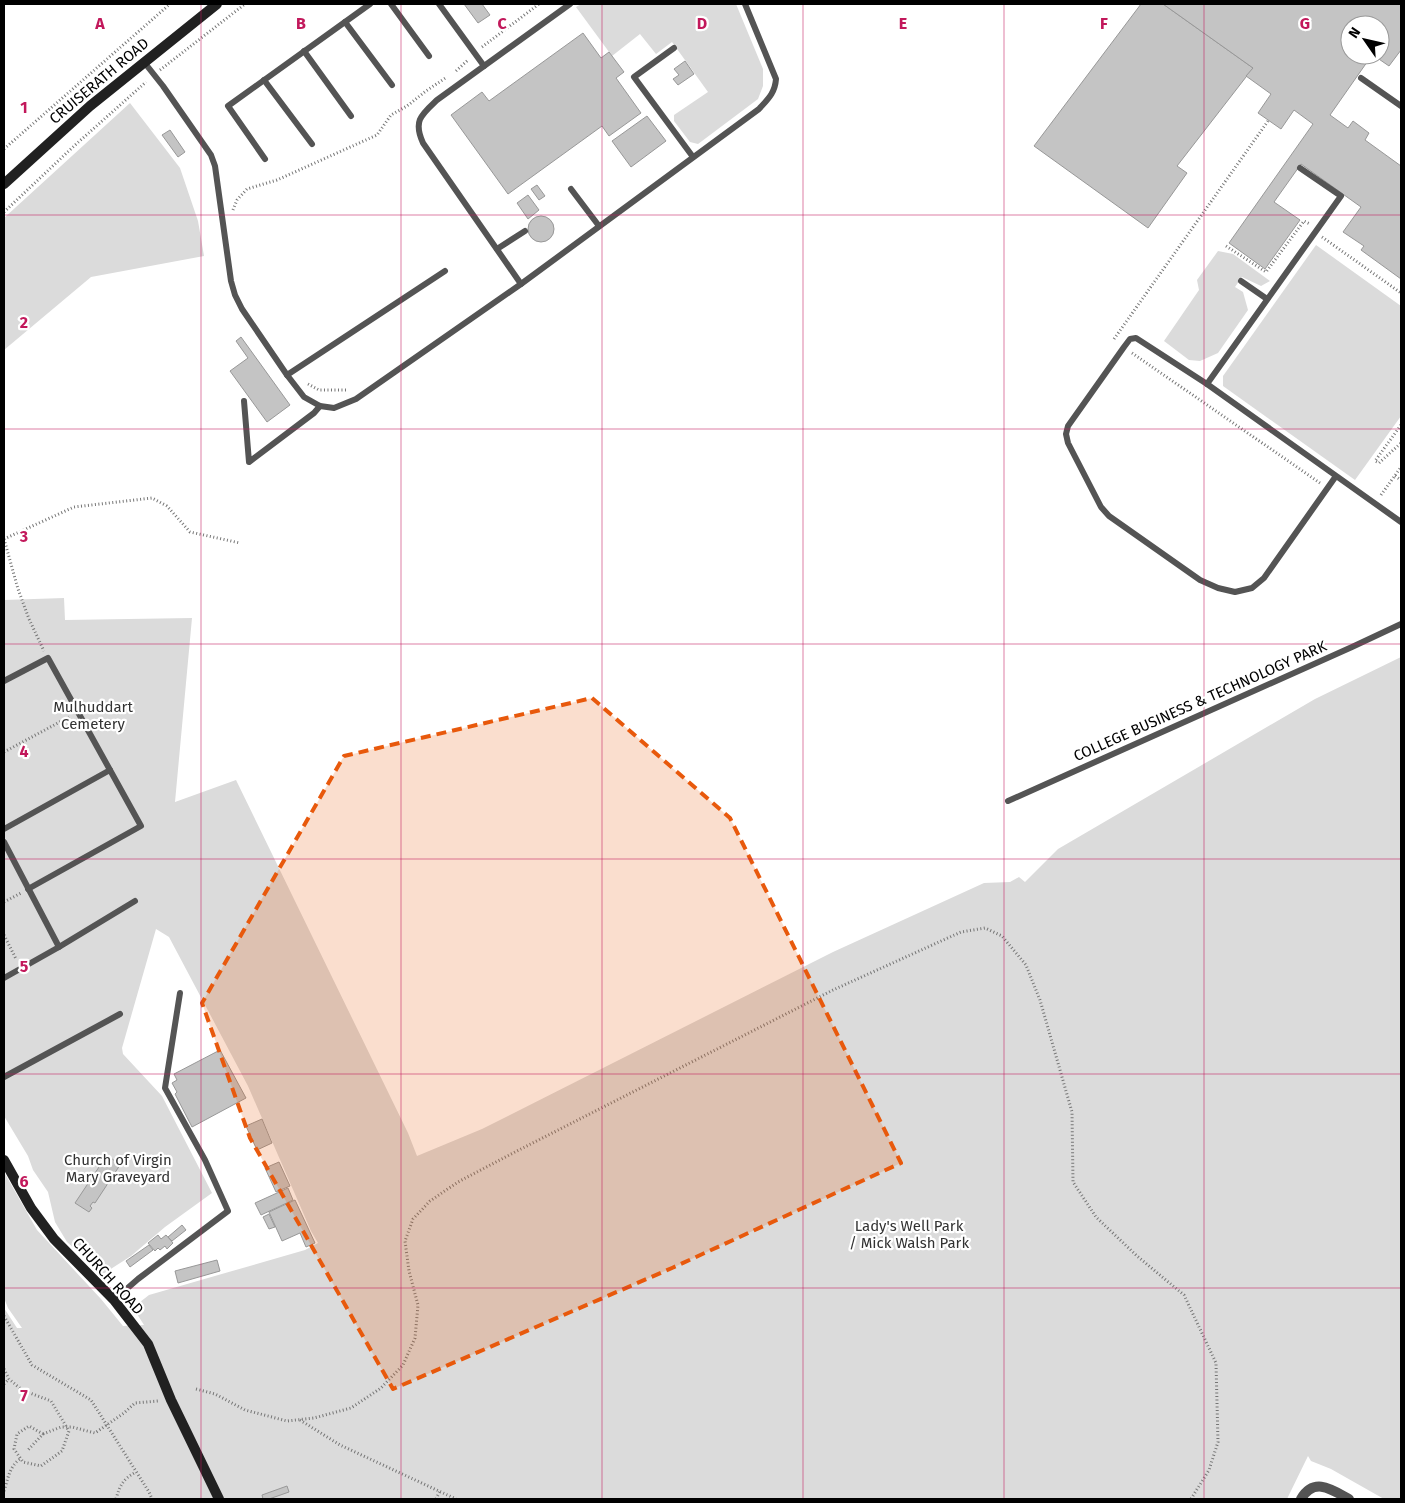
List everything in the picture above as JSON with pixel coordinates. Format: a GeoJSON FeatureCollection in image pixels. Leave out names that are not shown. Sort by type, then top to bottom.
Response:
{"type":"FeatureCollection","features":[{"type":"Feature","properties":{"kind":"street","name":"CRUISERATH ROAD"},"geometry":{"type":"LineString","coordinates":[[4,184],[90,106],[217,4]]}},
{"type":"Feature","properties":{"kind":"street","name":"CHURCH ROAD"},"geometry":{"type":"LineString","coordinates":[[4,1160],[31,1208],[54,1239],[114,1300],[148,1344],[171,1400],[218,1499]]}},
{"type":"Feature","properties":{"kind":"street"},"geometry":{"type":"LineString","coordinates":[[1301,1499],[1310,1488],[1316,1486],[1325,1487],[1348,1499]]}},
{"type":"Feature","properties":{"kind":"lane"},"geometry":{"type":"LineString","coordinates":[[265,159],[228,106],[370,4]]}},
{"type":"Feature","properties":{"kind":"lane"},"geometry":{"type":"LineString","coordinates":[[391,4],[429,56]]}},
{"type":"Feature","properties":{"kind":"lane"},"geometry":{"type":"LineString","coordinates":[[439,4],[484,66]]}},
{"type":"Feature","properties":{"kind":"lane"},"geometry":{"type":"LineString","coordinates":[[521,284],[423,143],[418,132],[418,121],[425,111],[437,100],[570,4]]}},
{"type":"Feature","properties":{"kind":"lane"},"geometry":{"type":"LineString","coordinates":[[144,62],[211,156],[215,166],[231,281],[242,309],[304,397],[320,406],[334,408],[356,399],[521,284],[758,109],[775,89],[776,79],[745,4]]}},
{"type":"Feature","properties":{"kind":"lane"},"geometry":{"type":"LineString","coordinates":[[345,22],[392,85]]}},
{"type":"Feature","properties":{"kind":"lane"},"geometry":{"type":"LineString","coordinates":[[674,48],[634,77],[693,157]]}},
{"type":"Feature","properties":{"kind":"lane"},"geometry":{"type":"LineString","coordinates":[[304,51],[351,116]]}},
{"type":"Feature","properties":{"kind":"lane"},"geometry":{"type":"LineString","coordinates":[[1361,78],[1401,106]]}},
{"type":"Feature","properties":{"kind":"lane"},"geometry":{"type":"LineString","coordinates":[[264,80],[312,144]]}},
{"type":"Feature","properties":{"kind":"lane"},"geometry":{"type":"LineString","coordinates":[[1207,384],[1341,196],[1300,168]]}},
{"type":"Feature","properties":{"kind":"lane"},"geometry":{"type":"LineString","coordinates":[[571,189],[600,226]]}},
{"type":"Feature","properties":{"kind":"lane"},"geometry":{"type":"LineString","coordinates":[[496,249],[526,231]]}},
{"type":"Feature","properties":{"kind":"lane"},"geometry":{"type":"LineString","coordinates":[[287,375],[445,271]]}},
{"type":"Feature","properties":{"kind":"lane"},"geometry":{"type":"LineString","coordinates":[[1241,281],[1267,299]]}},
{"type":"Feature","properties":{"kind":"lane"},"geometry":{"type":"LineString","coordinates":[[1336,476],[1264,578],[1252,588],[1235,592],[1218,588],[1200,580],[1109,516],[1101,507],[1068,443],[1066,434],[1068,426],[1124,347],[1130,340],[1136,338],[1207,384],[1401,522]]}},
{"type":"Feature","properties":{"kind":"lane"},"geometry":{"type":"LineString","coordinates":[[244,401],[249,462],[314,413],[320,406]]}},
{"type":"Feature","properties":{"kind":"lane","name":"COLLEGE BUSINESS & TECHNOLOGY PARK"},"geometry":{"type":"LineString","coordinates":[[1008,800],[1343,652],[1401,624]]}},
{"type":"Feature","properties":{"kind":"lane"},"geometry":{"type":"LineString","coordinates":[[4,681],[48,658],[142,826],[28,889]]}},
{"type":"Feature","properties":{"kind":"lane"},"geometry":{"type":"LineString","coordinates":[[4,829],[110,770]]}},
{"type":"Feature","properties":{"kind":"lane"},"geometry":{"type":"LineString","coordinates":[[4,842],[59,947]]}},
{"type":"Feature","properties":{"kind":"lane"},"geometry":{"type":"LineString","coordinates":[[4,978],[135,901]]}},
{"type":"Feature","properties":{"kind":"lane"},"geometry":{"type":"LineString","coordinates":[[114,1300],[138,1279],[228,1211],[205,1160],[165,1088],[180,994]]}},
{"type":"Feature","properties":{"kind":"lane"},"geometry":{"type":"LineString","coordinates":[[4,1077],[120,1014]]}},
{"type":"Feature","properties":{"kind":"path"},"geometry":{"type":"LineString","coordinates":[[4,150],[170,4]]}},
{"type":"Feature","properties":{"kind":"path"},"geometry":{"type":"LineString","coordinates":[[4,212],[74,146],[154,75],[245,4]]}},
{"type":"Feature","properties":{"kind":"path"},"geometry":{"type":"LineString","coordinates":[[455,72],[475,53],[539,4]]}},
{"type":"Feature","properties":{"kind":"path"},"geometry":{"type":"LineString","coordinates":[[232,213],[237,200],[247,190],[277,180],[377,135],[391,115],[448,77]]}},
{"type":"Feature","properties":{"kind":"path"},"geometry":{"type":"LineString","coordinates":[[1268,121],[1113,340],[1328,488]]}},
{"type":"Feature","properties":{"kind":"path"},"geometry":{"type":"LineString","coordinates":[[296,370],[303,380],[319,390],[347,390],[356,399]]}},
{"type":"Feature","properties":{"kind":"path"},"geometry":{"type":"LineString","coordinates":[[1401,425],[1375,460],[1380,463],[1401,443]]}},
{"type":"Feature","properties":{"kind":"path"},"geometry":{"type":"LineString","coordinates":[[1375,503],[1401,466]]}},
{"type":"Feature","properties":{"kind":"path"},"geometry":{"type":"LineString","coordinates":[[1395,476],[1401,480]]}},
{"type":"Feature","properties":{"kind":"path"},"geometry":{"type":"LineString","coordinates":[[48,658],[29,619],[18,589],[4,539],[74,507],[152,498],[167,506],[190,532],[240,543]]}},
{"type":"Feature","properties":{"kind":"path"},"geometry":{"type":"LineString","coordinates":[[4,752],[78,712]]}},
{"type":"Feature","properties":{"kind":"path"},"geometry":{"type":"LineString","coordinates":[[4,902],[28,889]]}},
{"type":"Feature","properties":{"kind":"path"},"geometry":{"type":"LineString","coordinates":[[196,1389],[215,1394],[245,1410],[287,1421],[314,1418],[351,1408],[381,1388],[403,1365],[415,1338],[418,1305],[409,1270],[406,1241],[413,1219],[430,1200],[458,1182],[833,990],[961,932],[984,928],[1002,936],[1026,965],[1040,1000],[1072,1112],[1073,1182],[1096,1217],[1137,1256],[1184,1295],[1216,1363],[1218,1442],[1209,1470],[1191,1499]]}},
{"type":"Feature","properties":{"kind":"path"},"geometry":{"type":"LineString","coordinates":[[4,935],[21,968]]}},
{"type":"Feature","properties":{"kind":"path"},"geometry":{"type":"LineString","coordinates":[[4,1318],[32,1365],[91,1400],[152,1499]]}},
{"type":"Feature","properties":{"kind":"path"},"geometry":{"type":"LineString","coordinates":[[4,1368],[9,1379],[22,1390],[51,1401],[69,1430],[62,1451],[41,1466],[23,1462],[14,1449],[17,1434],[29,1426],[43,1434]]}},
{"type":"Feature","properties":{"kind":"path"},"geometry":{"type":"LineString","coordinates":[[4,1384],[9,1379]]}},
{"type":"Feature","properties":{"kind":"path"},"geometry":{"type":"LineString","coordinates":[[27,1451],[43,1434],[61,1427],[95,1434],[135,1403],[171,1400]]}},
{"type":"Feature","properties":{"kind":"path"},"geometry":{"type":"LineString","coordinates":[[299,1419],[340,1445],[456,1499]]}},
{"type":"Feature","properties":{"kind":"path"},"geometry":{"type":"LineString","coordinates":[[4,1491],[8,1476],[16,1462],[20,1459]]}},
{"type":"Feature","properties":{"kind":"path"},"geometry":{"type":"LineString","coordinates":[[116,1499],[119,1486],[136,1472]]}},
{"type":"Feature","properties":{"kind":"path"},"geometry":{"type":"LineString","coordinates":[[436,1499],[440,1491]]}},
{"type":"Feature","properties":{"kind":"highlighted area"},"geometry":{"type":"Polygon","coordinates":[[[592,698],[730,818],[901,1163],[672,1268],[393,1389],[250,1138],[202,1003],[344,756],[592,698]]]}},
{"type":"Feature","properties":{"kind":"green space"},"geometry":{"type":"Polygon","coordinates":[[[581,4],[736,4],[763,69],[763,86],[758,99],[698,144],[690,142],[674,121],[674,115],[708,92],[672,42],[656,54],[640,34],[612,56],[576,7],[581,4]]]}},
{"type":"Feature","properties":{"kind":"green space"},"geometry":{"type":"Polygon","coordinates":[[[130,103],[180,168],[198,221],[204,256],[91,277],[4,350],[4,218],[130,103]]]}},
{"type":"Feature","properties":{"kind":"green space"},"geometry":{"type":"Polygon","coordinates":[[[1316,245],[1401,306],[1401,416],[1355,480],[1223,386],[1223,376],[1316,245]]]}},
{"type":"Feature","properties":{"kind":"green space"},"geometry":{"type":"Polygon","coordinates":[[[1218,251],[1233,254],[1270,281],[1261,286],[1242,277],[1235,287],[1243,292],[1248,310],[1218,353],[1200,361],[1189,360],[1164,341],[1199,290],[1197,280],[1218,251]]]}},
{"type":"Feature","properties":{"kind":"green space"},"geometry":{"type":"Polygon","coordinates":[[[64,598],[65,620],[192,618],[175,802],[236,780],[408,1133],[417,1156],[482,1129],[833,952],[984,883],[1010,882],[1019,877],[1025,882],[1058,849],[1315,699],[1401,657],[1401,1499],[1384,1499],[1331,1469],[1311,1461],[1308,1456],[1287,1499],[4,1499],[4,1308],[17,1328],[22,1328],[8,1308],[4,1298],[4,1172],[37,1230],[101,1299],[123,1326],[144,1325],[137,1314],[140,1302],[149,1295],[305,1250],[318,1243],[311,1231],[248,1086],[169,937],[156,929],[122,1048],[123,1054],[162,1096],[212,1193],[165,1227],[131,1256],[103,1274],[67,1242],[55,1222],[48,1192],[33,1170],[28,1156],[4,1116],[4,600],[64,598]]]}},
{"type":"Feature","properties":{"kind":"building"},"geometry":{"type":"Polygon","coordinates":[[[464,4],[482,4],[490,15],[478,23],[464,4]]]}},
{"type":"Feature","properties":{"kind":"building"},"geometry":{"type":"Polygon","coordinates":[[[1141,4],[1163,4],[1253,68],[1177,166],[1187,173],[1148,228],[1034,146],[1141,4]]]}},
{"type":"Feature","properties":{"kind":"building"},"geometry":{"type":"Polygon","coordinates":[[[1163,4],[1401,4],[1401,50],[1390,65],[1390,15],[1340,15],[1340,65],[1365,65],[1330,115],[1348,128],[1353,121],[1369,133],[1365,140],[1401,166],[1401,279],[1361,250],[1364,246],[1343,232],[1361,207],[1301,164],[1274,202],[1300,220],[1265,269],[1229,243],[1313,124],[1294,110],[1281,129],[1258,113],[1271,94],[1246,76],[1253,68],[1163,4]]]}},
{"type":"Feature","properties":{"kind":"building"},"geometry":{"type":"Polygon","coordinates":[[[583,33],[601,58],[609,52],[624,72],[616,78],[641,113],[609,136],[602,126],[508,194],[451,115],[482,92],[489,101],[583,33]]]}},
{"type":"Feature","properties":{"kind":"building"},"geometry":{"type":"Polygon","coordinates":[[[685,61],[694,74],[678,85],[673,79],[679,75],[674,69],[685,61]]]}},
{"type":"Feature","properties":{"kind":"building"},"geometry":{"type":"Polygon","coordinates":[[[647,116],[666,141],[631,167],[612,141],[647,116]]]}},
{"type":"Feature","properties":{"kind":"building"},"geometry":{"type":"Polygon","coordinates":[[[170,130],[185,152],[178,157],[162,135],[170,130]]]}},
{"type":"Feature","properties":{"kind":"building"},"geometry":{"type":"Polygon","coordinates":[[[537,185],[545,196],[539,200],[531,189],[537,185]]]}},
{"type":"Feature","properties":{"kind":"building"},"geometry":{"type":"Polygon","coordinates":[[[528,195],[539,210],[528,219],[517,203],[528,195]]]}},
{"type":"Feature","properties":{"kind":"building"},"geometry":{"type":"Polygon","coordinates":[[[541,216],[550,220],[554,229],[550,238],[541,242],[532,238],[528,229],[532,220],[541,216]]]}},
{"type":"Feature","properties":{"kind":"building"},"geometry":{"type":"Polygon","coordinates":[[[241,337],[290,405],[267,422],[230,371],[248,358],[236,341],[241,337]]]}},
{"type":"Feature","properties":{"kind":"building"},"geometry":{"type":"Polygon","coordinates":[[[220,1050],[246,1098],[192,1127],[175,1094],[177,1092],[172,1083],[177,1080],[174,1074],[220,1050]]]}},
{"type":"Feature","properties":{"kind":"building"},"geometry":{"type":"Polygon","coordinates":[[[262,1119],[272,1143],[257,1150],[246,1126],[262,1119]]]}},
{"type":"Feature","properties":{"kind":"building"},"geometry":{"type":"Polygon","coordinates":[[[107,1155],[120,1165],[95,1203],[93,1202],[90,1206],[92,1208],[89,1212],[75,1203],[107,1155]]]}},
{"type":"Feature","properties":{"kind":"building"},"geometry":{"type":"Polygon","coordinates":[[[279,1162],[290,1186],[276,1192],[265,1168],[279,1162]]]}},
{"type":"Feature","properties":{"kind":"building"},"geometry":{"type":"Polygon","coordinates":[[[288,1188],[293,1200],[261,1215],[255,1203],[288,1188]]]}},
{"type":"Feature","properties":{"kind":"building"},"geometry":{"type":"Polygon","coordinates":[[[295,1200],[315,1243],[306,1247],[300,1233],[282,1241],[269,1212],[295,1200]]]}},
{"type":"Feature","properties":{"kind":"building"},"geometry":{"type":"Polygon","coordinates":[[[269,1214],[275,1227],[269,1229],[263,1217],[269,1214]]]}},
{"type":"Feature","properties":{"kind":"building"},"geometry":{"type":"Polygon","coordinates":[[[182,1225],[186,1230],[172,1241],[168,1237],[182,1225]]]}},
{"type":"Feature","properties":{"kind":"building"},"geometry":{"type":"Polygon","coordinates":[[[158,1235],[161,1239],[166,1235],[173,1243],[167,1249],[165,1246],[155,1251],[148,1243],[158,1235]]]}},
{"type":"Feature","properties":{"kind":"building"},"geometry":{"type":"Polygon","coordinates":[[[149,1245],[153,1250],[130,1267],[126,1261],[149,1245]]]}},
{"type":"Feature","properties":{"kind":"building"},"geometry":{"type":"Polygon","coordinates":[[[217,1260],[220,1271],[178,1283],[175,1271],[217,1260]]]}},
{"type":"Feature","properties":{"kind":"building"},"geometry":{"type":"Polygon","coordinates":[[[287,1486],[289,1492],[269,1499],[263,1499],[262,1495],[287,1486]]]}},
{"type":"Feature","properties":{"kind":"park label","name":"Mulhuddart Cemetery"},"geometry":{"type":"Point","coordinates":[93,716]}},
{"type":"Feature","properties":{"kind":"park label","name":"Church of Virgin Mary Graveyard"},"geometry":{"type":"Point","coordinates":[118,1168]}},
{"type":"Feature","properties":{"kind":"park label","name":"Lady's Well Park / Mick Walsh Park"},"geometry":{"type":"Point","coordinates":[909,1234]}}]}
